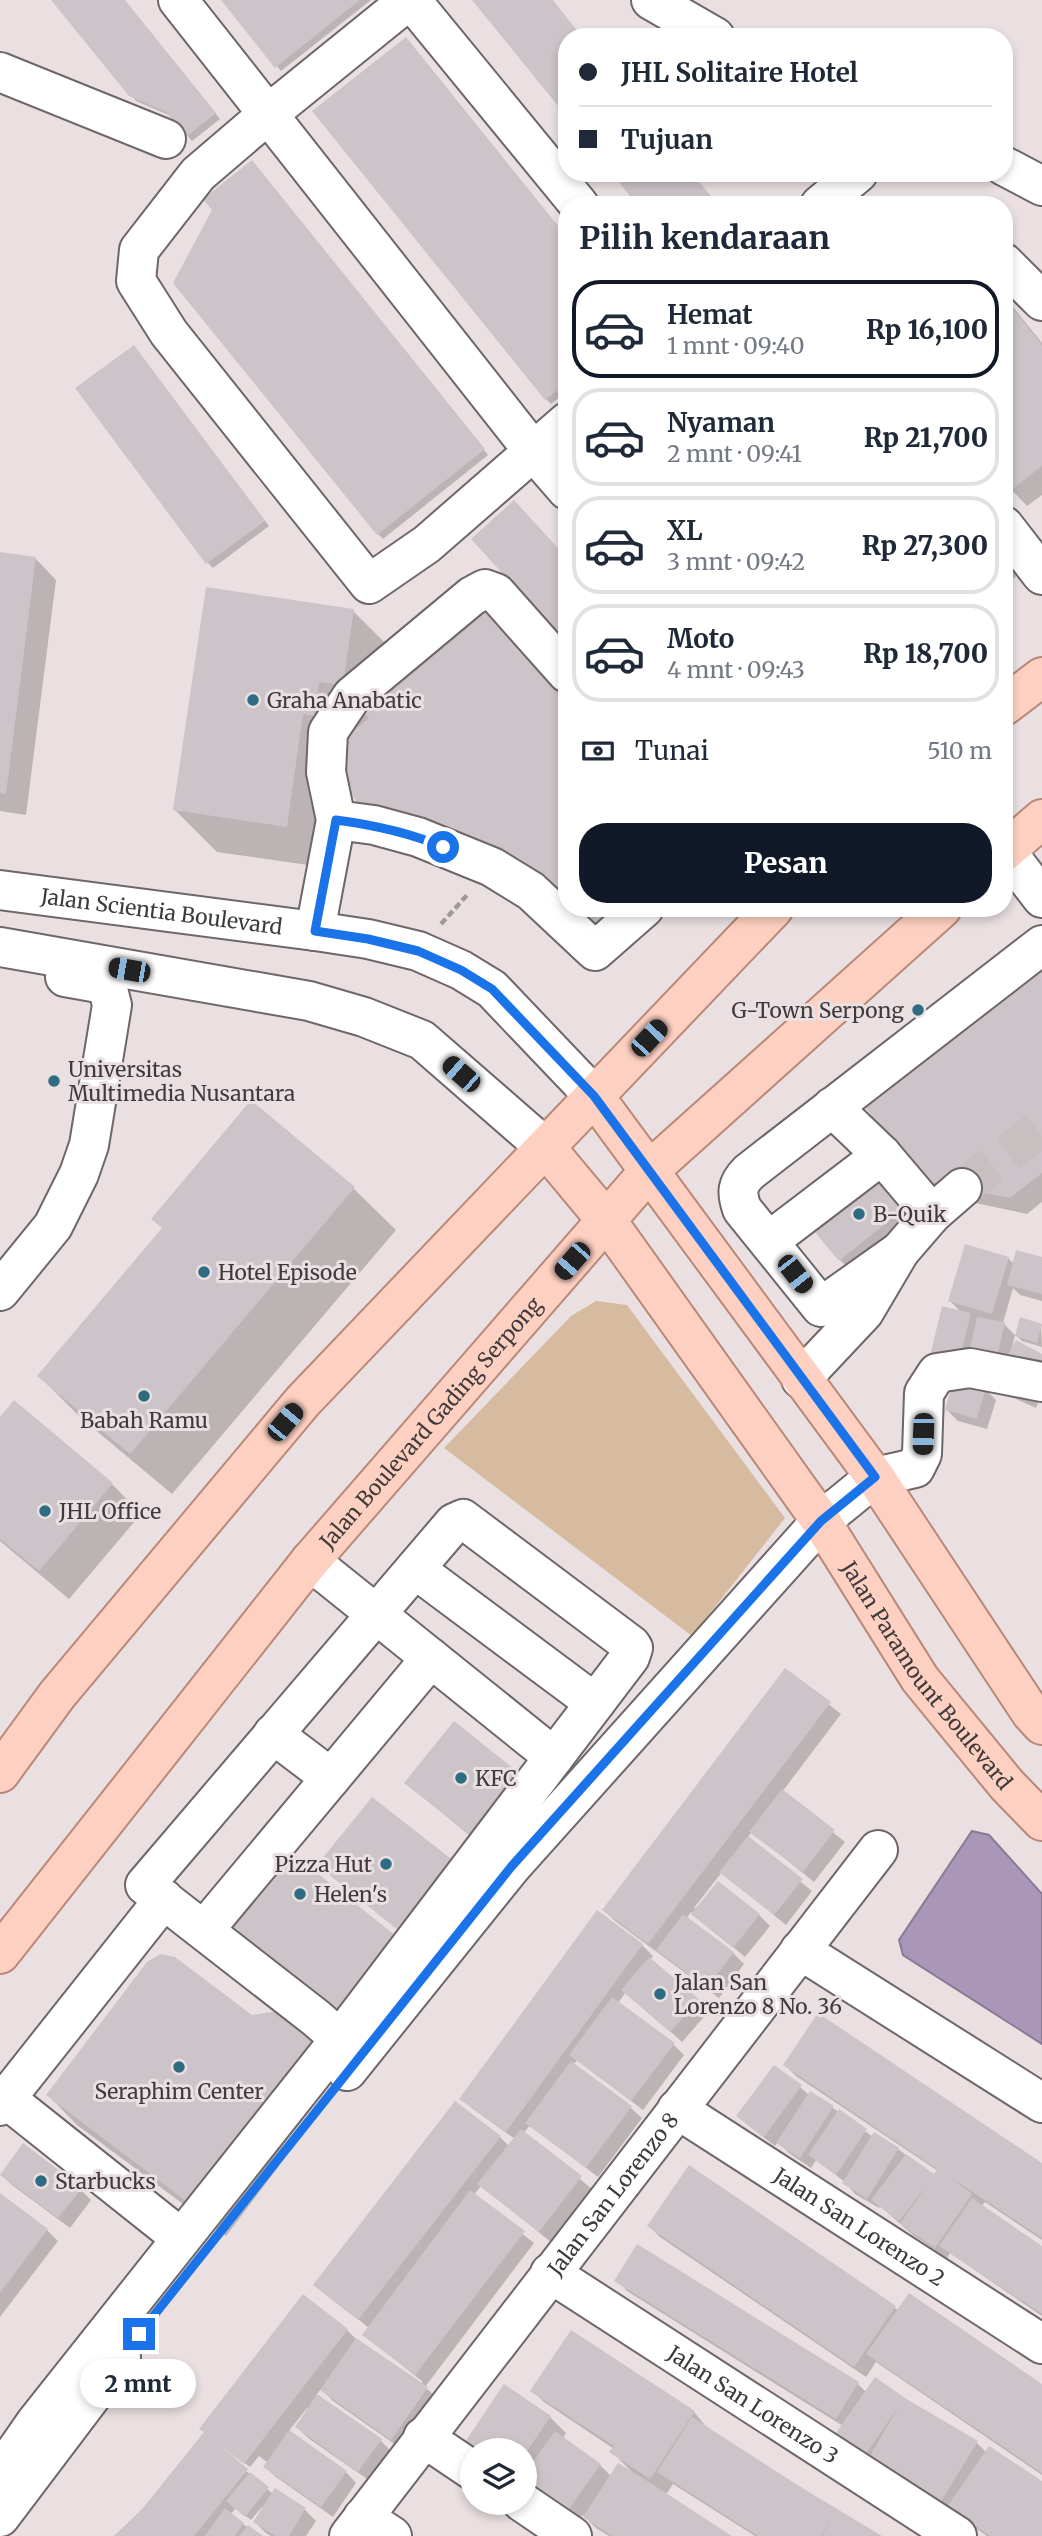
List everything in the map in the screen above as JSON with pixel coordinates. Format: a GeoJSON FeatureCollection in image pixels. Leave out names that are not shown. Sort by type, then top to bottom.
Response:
{"type":"FeatureCollection","features":[{"type":"Feature","properties":{"kind":"main road"},"geometry":{"type":"LineString","coordinates":[[1013,845],[1042,819]]}},
{"type":"Feature","properties":{"kind":"main road"},"geometry":{"type":"LineString","coordinates":[[0,1773],[57,1695],[303,1401],[532,1136],[756,917]]}},
{"type":"Feature","properties":{"kind":"main road","name":"Jalan Boulevard Gading Serpong"},"geometry":{"type":"LineString","coordinates":[[0,1954],[310,1561],[650,1170],[932,917]]}},
{"type":"Feature","properties":{"kind":"main road","name":"Jalan Scientia Boulevard"},"geometry":{"type":"LineString","coordinates":[[584,1085],[650,1170]]}},
{"type":"Feature","properties":{"kind":"main road"},"geometry":{"type":"LineString","coordinates":[[532,1136],[607,1221]]}},
{"type":"Feature","properties":{"kind":"main road"},"geometry":{"type":"LineString","coordinates":[[650,1170],[875,1477],[1031,1713],[1042,1725]]}},
{"type":"Feature","properties":{"kind":"main road","name":"Jalan Paramount Boulevard"},"geometry":{"type":"LineString","coordinates":[[607,1221],[821,1521],[920,1679],[1007,1784],[1042,1821]]}},
{"type":"Feature","properties":{"kind":"main road"},"geometry":{"type":"LineString","coordinates":[[0,1927],[4,1927],[15,1917],[99,1801],[124,1794]]}},
{"type":"Feature","properties":{"kind":"street"},"geometry":{"type":"LineString","coordinates":[[178,0],[558,480]]}},
{"type":"Feature","properties":{"kind":"street"},"geometry":{"type":"LineString","coordinates":[[558,180],[410,0],[198,174],[139,250],[136,282],[178,344],[369,584],[427,544],[558,430]]}},
{"type":"Feature","properties":{"kind":"street"},"geometry":{"type":"LineString","coordinates":[[651,0],[699,28]]}},
{"type":"Feature","properties":{"kind":"street"},"geometry":{"type":"LineString","coordinates":[[0,72],[166,139]]}},
{"type":"Feature","properties":{"kind":"street"},"geometry":{"type":"LineString","coordinates":[[1013,171],[1042,186]]}},
{"type":"Feature","properties":{"kind":"street"},"geometry":{"type":"LineString","coordinates":[[560,182],[572,196]]}},
{"type":"Feature","properties":{"kind":"street"},"geometry":{"type":"LineString","coordinates":[[831,196],[847,182]]}},
{"type":"Feature","properties":{"kind":"street"},"geometry":{"type":"LineString","coordinates":[[1013,272],[1042,301]]}},
{"type":"Feature","properties":{"kind":"street"},"geometry":{"type":"LineString","coordinates":[[1013,538],[1042,575]]}},
{"type":"Feature","properties":{"kind":"street"},"geometry":{"type":"LineString","coordinates":[[315,931],[336,820],[326,772],[328,732],[352,696],[472,596],[485,589],[496,593],[558,663]]}},
{"type":"Feature","properties":{"kind":"street"},"geometry":{"type":"LineString","coordinates":[[336,820],[374,825],[418,837],[492,867],[531,891],[558,916]]}},
{"type":"Feature","properties":{"kind":"street"},"geometry":{"type":"LineString","coordinates":[[1013,862],[1042,898]]}},
{"type":"Feature","properties":{"kind":"street","name":"Jalan Scientia Boulevard"},"geometry":{"type":"LineString","coordinates":[[0,890],[315,931],[368,939],[418,951],[461,970],[492,989],[584,1085]]}},
{"type":"Feature","properties":{"kind":"street"},"geometry":{"type":"LineString","coordinates":[[559,917],[595,951],[634,917]]}},
{"type":"Feature","properties":{"kind":"street"},"geometry":{"type":"LineString","coordinates":[[900,1251],[821,1307],[741,1209],[737,1195],[739,1182],[1042,945]]}},
{"type":"Feature","properties":{"kind":"street"},"geometry":{"type":"LineString","coordinates":[[0,947],[309,1001],[363,1017],[422,1040],[532,1136]]}},
{"type":"Feature","properties":{"kind":"street"},"geometry":{"type":"LineString","coordinates":[[0,969],[104,984],[112,1005],[89,1145],[79,1174],[53,1226],[0,1291]]}},
{"type":"Feature","properties":{"kind":"street"},"geometry":{"type":"LineString","coordinates":[[832,1107],[882,1155],[932,1214]]}},
{"type":"Feature","properties":{"kind":"street"},"geometry":{"type":"LineString","coordinates":[[769,1241],[882,1155]]}},
{"type":"Feature","properties":{"kind":"street"},"geometry":{"type":"LineString","coordinates":[[801,1379],[864,1312],[900,1251],[932,1214],[961,1188]]}},
{"type":"Feature","properties":{"kind":"street"},"geometry":{"type":"LineString","coordinates":[[0,2517],[94,2391],[511,1867],[821,1521],[875,1477],[915,1468],[922,1454],[924,1392],[937,1373],[970,1368],[1042,1382]]}},
{"type":"Feature","properties":{"kind":"street"},"geometry":{"type":"LineString","coordinates":[[0,2474],[36,2422],[340,2039],[630,1657],[633,1648],[467,1521],[458,1519],[454,1522],[145,1885],[340,2039]]}},
{"type":"Feature","properties":{"kind":"street"},"geometry":{"type":"LineString","coordinates":[[310,1561],[554,1757]]}},
{"type":"Feature","properties":{"kind":"street"},"geometry":{"type":"LineString","coordinates":[[415,1569],[595,1703]]}},
{"type":"Feature","properties":{"kind":"street"},"geometry":{"type":"LineString","coordinates":[[204,1930],[431,1658]]}},
{"type":"Feature","properties":{"kind":"street"},"geometry":{"type":"LineString","coordinates":[[273,1734],[331,1778]]}},
{"type":"Feature","properties":{"kind":"street","name":"Jalan San Lorenzo 8"},"geometry":{"type":"LineString","coordinates":[[368,2530],[423,2438],[878,1850]]}},
{"type":"Feature","properties":{"kind":"street"},"geometry":{"type":"LineString","coordinates":[[164,1899],[2,2099],[181,2238]]}},
{"type":"Feature","properties":{"kind":"street"},"geometry":{"type":"LineString","coordinates":[[800,1950],[1042,2104]]}},
{"type":"Feature","properties":{"kind":"street","name":"Jalan San Lorenzo 2"},"geometry":{"type":"LineString","coordinates":[[677,2109],[1042,2344]]}},
{"type":"Feature","properties":{"kind":"street","name":"Jalan San Lorenzo 3"},"geometry":{"type":"LineString","coordinates":[[550,2273],[957,2536]]}},
{"type":"Feature","properties":{"kind":"street"},"geometry":{"type":"LineString","coordinates":[[423,2438],[460,2462]]}},
{"type":"Feature","properties":{"kind":"street"},"geometry":{"type":"LineString","coordinates":[[537,2512],[572,2536]]}},
{"type":"Feature","properties":{"kind":"path"},"geometry":{"type":"LineString","coordinates":[[418,951],[492,867]]}},
{"type":"Feature","properties":{"kind":"shaded area"},"geometry":{"type":"Polygon","coordinates":[[[596,1301],[627,1305],[785,1518],[692,1636],[444,1448],[571,1316],[596,1301]]]}},
{"type":"Feature","properties":{"kind":"shaded area"},"geometry":{"type":"Polygon","coordinates":[[[972,1831],[989,1835],[1042,1894],[1042,2044],[903,1955],[899,1940],[972,1831]]]}},
{"type":"Feature","properties":{"kind":"building"},"geometry":{"type":"Polygon","coordinates":[[[51,0],[125,0],[216,113],[186,137],[166,112],[129,96],[51,0]]]}},
{"type":"Feature","properties":{"kind":"building"},"geometry":{"type":"Polygon","coordinates":[[[221,0],[360,0],[275,68],[221,0]]]}},
{"type":"Feature","properties":{"kind":"building"},"geometry":{"type":"Polygon","coordinates":[[[472,0],[553,0],[575,28],[558,28],[558,106],[472,0]]]}},
{"type":"Feature","properties":{"kind":"building"},"geometry":{"type":"Polygon","coordinates":[[[406,37],[558,226],[558,390],[545,400],[312,111],[406,37]]]}},
{"type":"Feature","properties":{"kind":"building"},"geometry":{"type":"Polygon","coordinates":[[[252,160],[485,449],[377,535],[173,283],[212,210],[203,199],[252,160]]]}},
{"type":"Feature","properties":{"kind":"building"},"geometry":{"type":"Polygon","coordinates":[[[619,182],[699,182],[711,196],[630,196],[619,182]]]}},
{"type":"Feature","properties":{"kind":"building"},"geometry":{"type":"Polygon","coordinates":[[[1013,309],[1042,345],[1042,466],[1013,489],[1013,309]]]}},
{"type":"Feature","properties":{"kind":"building"},"geometry":{"type":"Polygon","coordinates":[[[134,345],[265,521],[206,564],[75,388],[134,345]]]}},
{"type":"Feature","properties":{"kind":"building"},"geometry":{"type":"Polygon","coordinates":[[[514,500],[558,548],[558,634],[471,539],[514,500]]]}},
{"type":"Feature","properties":{"kind":"building"},"geometry":{"type":"Polygon","coordinates":[[[0,552],[36,557],[6,794],[0,793],[0,552]]]}},
{"type":"Feature","properties":{"kind":"building","name":"Graha Anabatic"},"geometry":{"type":"Polygon","coordinates":[[[206,587],[354,609],[343,685],[319,682],[314,716],[303,714],[287,827],[173,810],[206,587]]]}},
{"type":"Feature","properties":{"kind":"building"},"geometry":{"type":"Polygon","coordinates":[[[487,606],[558,685],[558,911],[359,806],[333,763],[335,745],[369,718],[360,708],[487,606]]]}},
{"type":"Feature","properties":{"kind":"building"},"geometry":{"type":"Polygon","coordinates":[[[569,917],[609,917],[602,924],[584,925],[569,917]]]}},
{"type":"Feature","properties":{"kind":"building"},"geometry":{"type":"Polygon","coordinates":[[[1042,956],[1042,1173],[1010,1198],[923,1180],[860,1101],[1042,956]]]}},
{"type":"Feature","properties":{"kind":"building","name":"Hotel Episode"},"geometry":{"type":"Polygon","coordinates":[[[251,1100],[355,1187],[130,1454],[37,1376],[162,1228],[151,1219],[251,1100]]]}},
{"type":"Feature","properties":{"kind":"building","name":"B-Quik"},"geometry":{"type":"Polygon","coordinates":[[[878,1166],[910,1204],[839,1261],[808,1224],[878,1166]]]}},
{"type":"Feature","properties":{"kind":"building"},"geometry":{"type":"Polygon","coordinates":[[[965,1244],[1009,1257],[992,1314],[948,1301],[965,1244]]]}},
{"type":"Feature","properties":{"kind":"building"},"geometry":{"type":"Polygon","coordinates":[[[1016,1250],[1042,1257],[1042,1294],[1007,1285],[1016,1250]]]}},
{"type":"Feature","properties":{"kind":"building"},"geometry":{"type":"Polygon","coordinates":[[[942,1306],[971,1313],[959,1362],[930,1356],[942,1306]]]}},
{"type":"Feature","properties":{"kind":"building"},"geometry":{"type":"Polygon","coordinates":[[[977,1317],[1005,1322],[995,1367],[967,1362],[977,1317]]]}},
{"type":"Feature","properties":{"kind":"building"},"geometry":{"type":"Polygon","coordinates":[[[1020,1317],[1042,1324],[1037,1343],[1015,1336],[1020,1317]]]}},
{"type":"Feature","properties":{"kind":"building"},"geometry":{"type":"Polygon","coordinates":[[[1016,1340],[1042,1354],[1042,1367],[1004,1361],[1016,1340]]]}},
{"type":"Feature","properties":{"kind":"building"},"geometry":{"type":"Polygon","coordinates":[[[954,1378],[986,1387],[977,1419],[945,1410],[954,1378]]]}},
{"type":"Feature","properties":{"kind":"building","name":"JHL Office"},"geometry":{"type":"Polygon","coordinates":[[[14,1400],[113,1483],[39,1571],[0,1539],[0,1417],[14,1400]]]}},
{"type":"Feature","properties":{"kind":"building"},"geometry":{"type":"Polygon","coordinates":[[[785,1668],[831,1702],[648,1944],[602,1910],[785,1668]]]}},
{"type":"Feature","properties":{"kind":"building","name":"KFC"},"geometry":{"type":"Polygon","coordinates":[[[454,1721],[518,1772],[469,1834],[404,1783],[454,1721]]]}},
{"type":"Feature","properties":{"kind":"building"},"geometry":{"type":"Polygon","coordinates":[[[782,1789],[835,1830],[803,1872],[749,1832],[782,1789]]]}},
{"type":"Feature","properties":{"kind":"building","name":"Pizza Hut"},"geometry":{"type":"Polygon","coordinates":[[[372,1797],[455,1862],[399,1931],[317,1865],[372,1797]]]}},
{"type":"Feature","properties":{"kind":"building"},"geometry":{"type":"Polygon","coordinates":[[[748,1836],[803,1879],[774,1915],[719,1872],[748,1836]]]}},
{"type":"Feature","properties":{"kind":"building","name":"Helen's"},"geometry":{"type":"Polygon","coordinates":[[[291,1852],[396,1936],[337,2009],[310,1988],[301,1999],[223,1936],[291,1852]]]}},
{"type":"Feature","properties":{"kind":"building"},"geometry":{"type":"Polygon","coordinates":[[[718,1881],[760,1914],[733,1948],[691,1914],[718,1881]]]}},
{"type":"Feature","properties":{"kind":"building"},"geometry":{"type":"Polygon","coordinates":[[[597,1910],[643,1944],[506,2132],[459,2099],[597,1910]]]}},
{"type":"Feature","properties":{"kind":"building"},"geometry":{"type":"Polygon","coordinates":[[[683,1914],[734,1952],[707,1988],[656,1950],[683,1914]]]}},
{"type":"Feature","properties":{"kind":"building","name":"Seraphim Center"},"geometry":{"type":"Polygon","coordinates":[[[160,1954],[175,1957],[252,2015],[277,2011],[313,2039],[243,2130],[195,2208],[46,2095],[147,1962],[160,1954]]]}},
{"type":"Feature","properties":{"kind":"building","name":"Jalan San Lorenzo 8 No. 36"},"geometry":{"type":"Polygon","coordinates":[[[649,1957],[699,1999],[670,2032],[621,1990],[649,1957]]]}},
{"type":"Feature","properties":{"kind":"building"},"geometry":{"type":"Polygon","coordinates":[[[612,1997],[675,2043],[631,2101],[569,2055],[612,1997]]]}},
{"type":"Feature","properties":{"kind":"building"},"geometry":{"type":"Polygon","coordinates":[[[818,2013],[1042,2163],[1042,2238],[950,2177],[972,2194],[935,2248],[900,2224],[927,2185],[899,2221],[871,2200],[906,2154],[934,2174],[937,2169],[783,2065],[818,2013]]]}},
{"type":"Feature","properties":{"kind":"building"},"geometry":{"type":"Polygon","coordinates":[[[571,2061],[632,2106],[586,2168],[525,2123],[571,2061]]]}},
{"type":"Feature","properties":{"kind":"building"},"geometry":{"type":"Polygon","coordinates":[[[774,2065],[802,2085],[764,2137],[736,2116],[774,2065]]]}},
{"type":"Feature","properties":{"kind":"building"},"geometry":{"type":"Polygon","coordinates":[[[810,2091],[834,2106],[800,2158],[776,2143],[810,2091]]]}},
{"type":"Feature","properties":{"kind":"building"},"geometry":{"type":"Polygon","coordinates":[[[455,2101],[501,2136],[358,2320],[313,2285],[455,2101]]]}},
{"type":"Feature","properties":{"kind":"building"},"geometry":{"type":"Polygon","coordinates":[[[839,2109],[867,2129],[836,2175],[808,2155],[839,2109]]]}},
{"type":"Feature","properties":{"kind":"building"},"geometry":{"type":"Polygon","coordinates":[[[521,2129],[582,2176],[539,2232],[477,2184],[521,2129]]]}},
{"type":"Feature","properties":{"kind":"building"},"geometry":{"type":"Polygon","coordinates":[[[874,2132],[899,2148],[867,2199],[842,2183],[874,2132]]]}},
{"type":"Feature","properties":{"kind":"building","name":"Starbucks"},"geometry":{"type":"Polygon","coordinates":[[[23,2143],[82,2188],[58,2218],[0,2175],[23,2143]]]}},
{"type":"Feature","properties":{"kind":"building"},"geometry":{"type":"Polygon","coordinates":[[[689,2165],[896,2306],[854,2367],[647,2226],[689,2165]]]}},
{"type":"Feature","properties":{"kind":"building"},"geometry":{"type":"Polygon","coordinates":[[[470,2190],[525,2231],[415,2375],[362,2335],[470,2190]]]}},
{"type":"Feature","properties":{"kind":"building"},"geometry":{"type":"Polygon","coordinates":[[[0,2193],[48,2229],[0,2293],[0,2193]]]}},
{"type":"Feature","properties":{"kind":"building"},"geometry":{"type":"Polygon","coordinates":[[[972,2198],[1042,2246],[1042,2314],[939,2246],[972,2198]]]}},
{"type":"Feature","properties":{"kind":"building"},"geometry":{"type":"Polygon","coordinates":[[[637,2244],[859,2382],[836,2419],[614,2281],[637,2244]]]}},
{"type":"Feature","properties":{"kind":"building"},"geometry":{"type":"Polygon","coordinates":[[[909,2293],[1042,2384],[1042,2473],[866,2354],[909,2293]]]}},
{"type":"Feature","properties":{"kind":"building"},"geometry":{"type":"Polygon","coordinates":[[[303,2294],[348,2329],[244,2464],[218,2444],[248,2469],[194,2536],[114,2536],[143,2508],[204,2432],[199,2429],[303,2294]]]}},
{"type":"Feature","properties":{"kind":"building"},"geometry":{"type":"Polygon","coordinates":[[[571,2330],[695,2411],[650,2479],[609,2452],[614,2446],[530,2391],[571,2330]]]}},
{"type":"Feature","properties":{"kind":"building"},"geometry":{"type":"Polygon","coordinates":[[[356,2338],[428,2387],[391,2440],[320,2390],[356,2338]]]}},
{"type":"Feature","properties":{"kind":"building"},"geometry":{"type":"Polygon","coordinates":[[[875,2377],[978,2441],[940,2503],[868,2459],[899,2406],[861,2461],[831,2440],[875,2377]]]}},
{"type":"Feature","properties":{"kind":"building"},"geometry":{"type":"Polygon","coordinates":[[[504,2384],[551,2416],[536,2438],[468,2438],[504,2384]]]}},
{"type":"Feature","properties":{"kind":"building"},"geometry":{"type":"Polygon","coordinates":[[[317,2394],[382,2439],[358,2472],[295,2427],[317,2394]]]}},
{"type":"Feature","properties":{"kind":"building"},"geometry":{"type":"Polygon","coordinates":[[[692,2417],[882,2536],[822,2536],[832,2519],[821,2536],[758,2536],[657,2472],[692,2417]]]}},
{"type":"Feature","properties":{"kind":"building"},"geometry":{"type":"Polygon","coordinates":[[[289,2430],[347,2471],[321,2507],[263,2467],[289,2430]]]}},
{"type":"Feature","properties":{"kind":"building"},"geometry":{"type":"Polygon","coordinates":[[[555,2431],[601,2464],[568,2510],[537,2488],[537,2456],[555,2431]]]}},
{"type":"Feature","properties":{"kind":"building"},"geometry":{"type":"Polygon","coordinates":[[[989,2446],[1042,2481],[1042,2536],[990,2536],[947,2507],[989,2446]]]}},
{"type":"Feature","properties":{"kind":"building"},"geometry":{"type":"Polygon","coordinates":[[[618,2463],[732,2536],[612,2536],[583,2517],[618,2463]]]}},
{"type":"Feature","properties":{"kind":"building"},"geometry":{"type":"Polygon","coordinates":[[[250,2472],[269,2487],[245,2517],[226,2501],[250,2472]]]}},
{"type":"Feature","properties":{"kind":"building"},"geometry":{"type":"Polygon","coordinates":[[[275,2488],[306,2508],[289,2536],[275,2536],[253,2522],[275,2488]]]}},
{"type":"Feature","properties":{"kind":"building"},"geometry":{"type":"Polygon","coordinates":[[[225,2508],[244,2523],[235,2536],[205,2536],[225,2508]]]}},
{"type":"Feature","properties":{"kind":"building"},"geometry":{"type":"Polygon","coordinates":[[[248,2525],[263,2536],[239,2536],[248,2525]]]}},
{"type":"Feature","properties":{"kind":"tunnel"},"geometry":{"type":"LineString","coordinates":[[962,1188],[1042,1127]]}},
{"type":"Feature","properties":{"kind":"place","name":"Graha Anabatic"},"geometry":{"type":"Point","coordinates":[253,700]}},
{"type":"Feature","properties":{"kind":"place","name":"G-Town Serpong"},"geometry":{"type":"Point","coordinates":[918,1010]}},
{"type":"Feature","properties":{"kind":"place","name":"Universitas Multimedia Nusantara"},"geometry":{"type":"Point","coordinates":[54,1081]}},
{"type":"Feature","properties":{"kind":"place","name":"B-Quik"},"geometry":{"type":"Point","coordinates":[859,1214]}},
{"type":"Feature","properties":{"kind":"place","name":"Hotel Episode"},"geometry":{"type":"Point","coordinates":[204,1272]}},
{"type":"Feature","properties":{"kind":"place","name":"Babah Ramu"},"geometry":{"type":"Point","coordinates":[144,1396]}},
{"type":"Feature","properties":{"kind":"place","name":"JHL Office"},"geometry":{"type":"Point","coordinates":[45,1511]}},
{"type":"Feature","properties":{"kind":"place","name":"KFC"},"geometry":{"type":"Point","coordinates":[461,1778]}},
{"type":"Feature","properties":{"kind":"place","name":"Pizza Hut"},"geometry":{"type":"Point","coordinates":[386,1864]}},
{"type":"Feature","properties":{"kind":"place","name":"Helen's"},"geometry":{"type":"Point","coordinates":[300,1894]}},
{"type":"Feature","properties":{"kind":"place","name":"Jalan San Lorenzo 8 No. 36"},"geometry":{"type":"Point","coordinates":[660,1994]}},
{"type":"Feature","properties":{"kind":"place","name":"Seraphim Center"},"geometry":{"type":"Point","coordinates":[179,2067]}},
{"type":"Feature","properties":{"kind":"place","name":"Starbucks"},"geometry":{"type":"Point","coordinates":[41,2181]}},
{"type":"Feature","properties":{"kind":"route"},"geometry":{"type":"LineString","coordinates":[[139,2334],[511,1867],[785,1559],[821,1521],[875,1477],[594,1096],[492,989],[461,970],[418,951],[368,939],[315,931],[336,820],[374,825],[443,847]]}}]}
